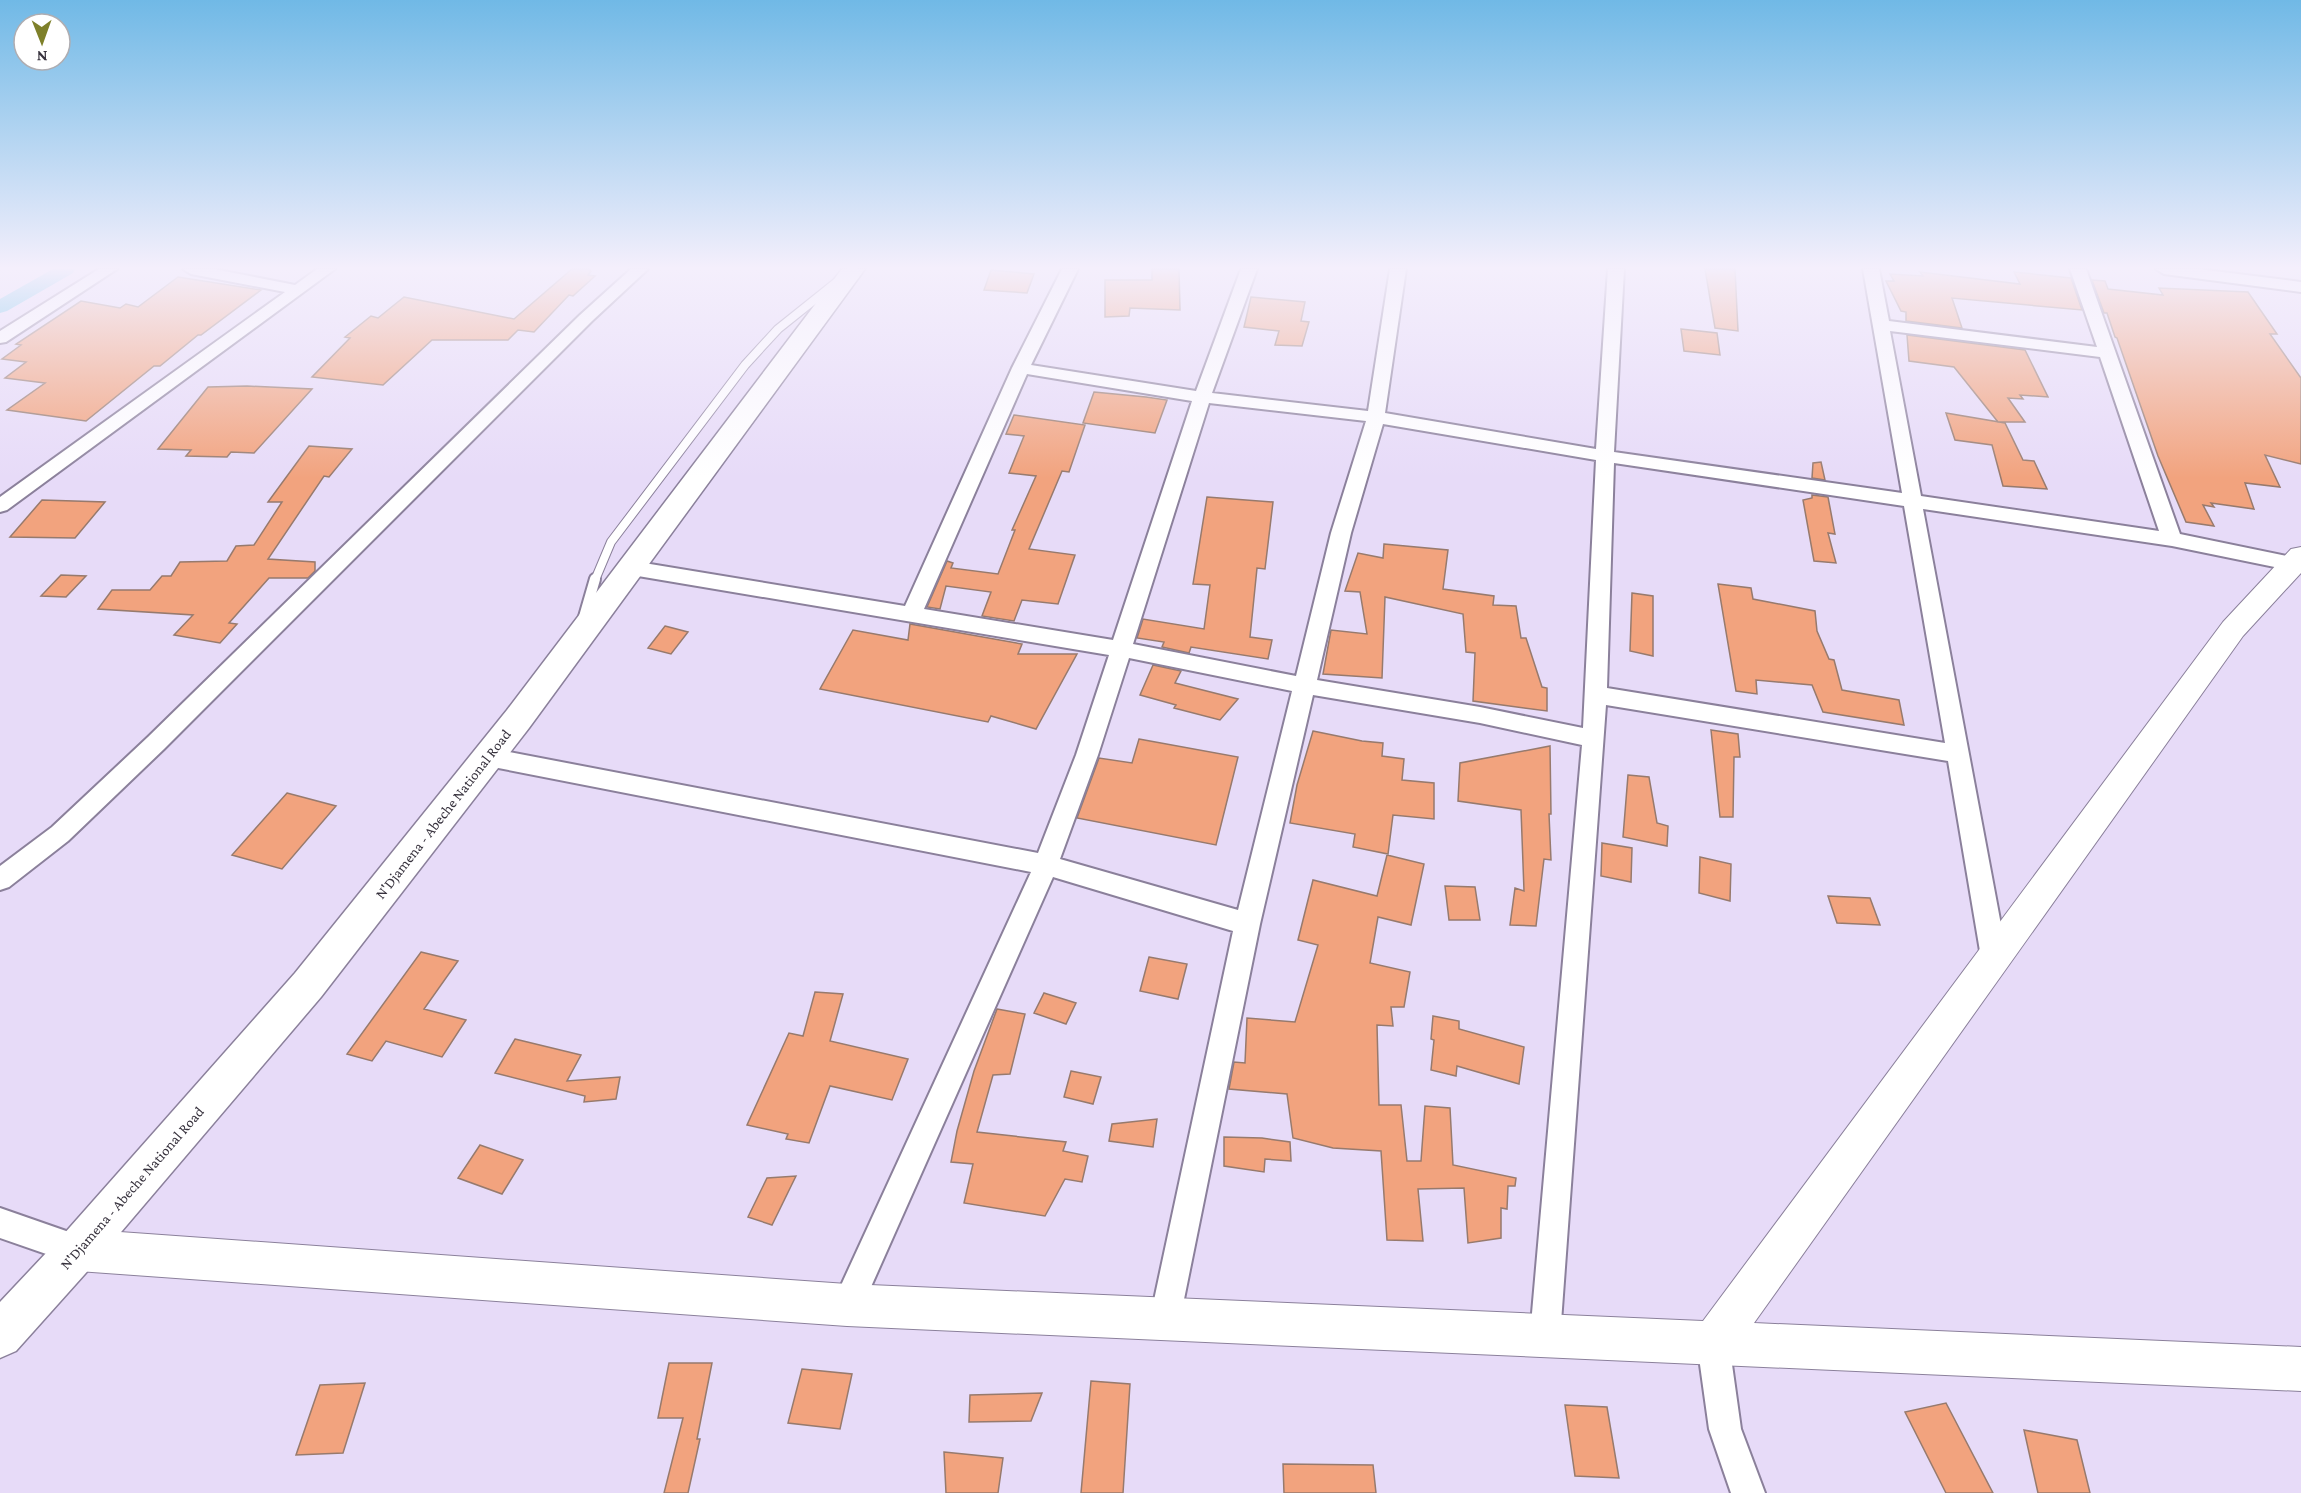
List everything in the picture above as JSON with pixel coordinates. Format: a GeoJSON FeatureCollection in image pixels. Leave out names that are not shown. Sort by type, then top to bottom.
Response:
{"type":"FeatureCollection","features":[{"type":"Feature","properties":{"kind":"highway","name":"N'Djamena - Abeche National Road"},"geometry":{"type":"LineString","coordinates":[[0,1335],[78,1250],[308,985],[488,757],[802,339]]}},
{"type":"Feature","properties":{"kind":"street"},"geometry":{"type":"LineString","coordinates":[[0,506],[231,339]]}},
{"type":"Feature","properties":{"kind":"street"},"geometry":{"type":"LineString","coordinates":[[0,879],[43,849],[92,804],[565,339]]}},
{"type":"Feature","properties":{"kind":"street"},"geometry":{"type":"LineString","coordinates":[[912,612],[1036,339]]}},
{"type":"Feature","properties":{"kind":"street"},"geometry":{"type":"LineString","coordinates":[[847,1305],[1046,865],[1087,755],[1202,397],[1223,339]]}},
{"type":"Feature","properties":{"kind":"street"},"geometry":{"type":"LineString","coordinates":[[1165,1319],[1247,924],[1341,533],[1376,417],[1388,339]]}},
{"type":"Feature","properties":{"kind":"street"},"geometry":{"type":"LineString","coordinates":[[1545,1336],[1594,740],[1612,339]]}},
{"type":"Feature","properties":{"kind":"street"},"geometry":{"type":"LineString","coordinates":[[1882,339],[1994,957]]}},
{"type":"Feature","properties":{"kind":"street"},"geometry":{"type":"LineString","coordinates":[[1991,339],[2107,353]]}},
{"type":"Feature","properties":{"kind":"street"},"geometry":{"type":"LineString","coordinates":[[2102,339],[2172,539]]}},
{"type":"Feature","properties":{"kind":"street"},"geometry":{"type":"LineString","coordinates":[[1021,368],[1202,397],[1376,417],[1605,456],[2172,539],[2297,560]]}},
{"type":"Feature","properties":{"kind":"street"},"geometry":{"type":"LineString","coordinates":[[1748,1493],[1725,1429],[1713,1343],[2233,629],[2297,560]]}},
{"type":"Feature","properties":{"kind":"street"},"geometry":{"type":"LineString","coordinates":[[632,568],[912,612],[1121,649],[1306,686],[1423,704],[1594,740]]}},
{"type":"Feature","properties":{"kind":"street"},"geometry":{"type":"LineString","coordinates":[[1597,695],[1957,754]]}},
{"type":"Feature","properties":{"kind":"street"},"geometry":{"type":"LineString","coordinates":[[488,757],[1046,865],[1247,924]]}},
{"type":"Feature","properties":{"kind":"street"},"geometry":{"type":"LineString","coordinates":[[0,1222],[78,1250],[847,1305],[2301,1369]]}},
{"type":"Feature","properties":{"kind":"lane"},"geometry":{"type":"LineString","coordinates":[[579,638],[594,582],[611,542],[634,509],[677,458],[745,365],[769,339]]}},
{"type":"Feature","properties":{"kind":"building"},"geometry":{"type":"Polygon","coordinates":[[[24,339],[193,339],[160,366],[154,366],[86,421],[7,410],[45,383],[5,378],[26,362],[2,359],[21,345],[16,344],[24,339]]]}},
{"type":"Feature","properties":{"kind":"building"},"geometry":{"type":"Polygon","coordinates":[[[349,339],[509,339],[432,340],[383,385],[312,377],[349,339]]]}},
{"type":"Feature","properties":{"kind":"building"},"geometry":{"type":"Polygon","coordinates":[[[1277,339],[1304,339],[1302,346],[1275,345],[1277,339]]]}},
{"type":"Feature","properties":{"kind":"building"},"geometry":{"type":"Polygon","coordinates":[[[1682,339],[1718,339],[1720,355],[1684,351],[1682,339]]]}},
{"type":"Feature","properties":{"kind":"building"},"geometry":{"type":"Polygon","coordinates":[[[1907,339],[1936,339],[2025,350],[2048,397],[2020,395],[2023,399],[2008,398],[2025,422],[1998,422],[1954,367],[1909,361],[1907,339]]]}},
{"type":"Feature","properties":{"kind":"building"},"geometry":{"type":"Polygon","coordinates":[[[2117,339],[2273,339],[2301,378],[2301,464],[2265,455],[2280,487],[2245,483],[2254,509],[2211,503],[2214,507],[2203,505],[2214,526],[2186,522],[2158,456],[2117,339]]]}},
{"type":"Feature","properties":{"kind":"building"},"geometry":{"type":"Polygon","coordinates":[[[208,387],[312,389],[254,453],[231,452],[227,457],[186,456],[191,450],[158,449],[208,387]]]}},
{"type":"Feature","properties":{"kind":"building"},"geometry":{"type":"Polygon","coordinates":[[[1094,392],[1167,400],[1155,433],[1083,423],[1094,392]]]}},
{"type":"Feature","properties":{"kind":"building"},"geometry":{"type":"Polygon","coordinates":[[[1946,413],[2005,423],[2023,460],[2034,461],[2047,489],[2003,486],[1992,445],[1955,440],[1946,413]]]}},
{"type":"Feature","properties":{"kind":"building"},"geometry":{"type":"Polygon","coordinates":[[[1014,415],[1085,425],[1069,472],[1062,471],[1029,549],[1075,555],[1058,604],[1022,600],[1014,621],[982,616],[991,592],[946,586],[940,609],[927,607],[947,561],[953,563],[951,568],[998,574],[1015,530],[1012,530],[1036,476],[1009,473],[1024,436],[1006,434],[1014,415]]]}},
{"type":"Feature","properties":{"kind":"building"},"geometry":{"type":"Polygon","coordinates":[[[309,446],[352,449],[329,477],[324,476],[268,559],[315,562],[315,571],[308,578],[269,578],[229,623],[237,624],[220,643],[174,635],[193,615],[98,609],[112,590],[150,590],[162,576],[171,576],[180,562],[227,561],[236,546],[254,545],[282,502],[268,502],[309,446]]]}},
{"type":"Feature","properties":{"kind":"building"},"geometry":{"type":"Polygon","coordinates":[[[1821,462],[1825,480],[1812,478],[1813,463],[1821,462]]]}},
{"type":"Feature","properties":{"kind":"building"},"geometry":{"type":"Polygon","coordinates":[[[1812,495],[1828,497],[1835,534],[1828,533],[1836,563],[1814,561],[1803,500],[1812,498],[1812,495]]]}},
{"type":"Feature","properties":{"kind":"building"},"geometry":{"type":"Polygon","coordinates":[[[1207,497],[1273,502],[1265,569],[1257,568],[1250,637],[1272,640],[1268,659],[1191,647],[1189,653],[1162,647],[1164,642],[1137,638],[1143,619],[1204,629],[1210,585],[1193,584],[1207,497]]]}},
{"type":"Feature","properties":{"kind":"building"},"geometry":{"type":"Polygon","coordinates":[[[42,500],[105,502],[75,538],[10,537],[42,500]]]}},
{"type":"Feature","properties":{"kind":"building"},"geometry":{"type":"Polygon","coordinates":[[[1384,544],[1448,550],[1443,589],[1494,596],[1493,605],[1516,606],[1521,638],[1526,638],[1542,687],[1547,688],[1547,711],[1473,701],[1475,653],[1466,652],[1463,614],[1385,597],[1382,678],[1323,674],[1331,630],[1367,634],[1360,592],[1345,591],[1358,553],[1383,558],[1384,544]]]}},
{"type":"Feature","properties":{"kind":"building"},"geometry":{"type":"Polygon","coordinates":[[[61,575],[86,576],[66,597],[41,596],[61,575]]]}},
{"type":"Feature","properties":{"kind":"building"},"geometry":{"type":"Polygon","coordinates":[[[1718,584],[1751,588],[1753,599],[1815,611],[1817,631],[1829,659],[1834,660],[1842,690],[1899,700],[1904,725],[1823,712],[1812,685],[1756,680],[1757,694],[1736,691],[1718,584]]]}},
{"type":"Feature","properties":{"kind":"building"},"geometry":{"type":"Polygon","coordinates":[[[1632,593],[1653,596],[1653,656],[1630,651],[1632,593]]]}},
{"type":"Feature","properties":{"kind":"building"},"geometry":{"type":"Polygon","coordinates":[[[910,624],[1022,644],[1018,654],[1077,654],[1036,729],[991,716],[988,722],[820,689],[853,630],[908,640],[910,624]]]}},
{"type":"Feature","properties":{"kind":"building"},"geometry":{"type":"Polygon","coordinates":[[[665,626],[688,632],[671,654],[648,648],[665,626]]]}},
{"type":"Feature","properties":{"kind":"building"},"geometry":{"type":"Polygon","coordinates":[[[1153,665],[1181,671],[1175,683],[1238,699],[1220,720],[1174,708],[1176,705],[1140,695],[1153,665]]]}},
{"type":"Feature","properties":{"kind":"building"},"geometry":{"type":"Polygon","coordinates":[[[1711,730],[1738,734],[1740,757],[1734,757],[1733,817],[1720,817],[1711,730]]]}},
{"type":"Feature","properties":{"kind":"building"},"geometry":{"type":"Polygon","coordinates":[[[1313,731],[1383,743],[1382,756],[1404,759],[1402,780],[1434,783],[1434,819],[1393,815],[1388,854],[1353,847],[1355,834],[1290,823],[1297,785],[1313,731]]]}},
{"type":"Feature","properties":{"kind":"building"},"geometry":{"type":"Polygon","coordinates":[[[1139,739],[1238,757],[1216,845],[1077,818],[1099,758],[1132,763],[1139,739]]]}},
{"type":"Feature","properties":{"kind":"building"},"geometry":{"type":"Polygon","coordinates":[[[1550,746],[1551,860],[1544,859],[1536,926],[1510,925],[1515,888],[1524,891],[1521,810],[1458,801],[1460,763],[1550,746]]]}},
{"type":"Feature","properties":{"kind":"building"},"geometry":{"type":"Polygon","coordinates":[[[1628,775],[1649,777],[1657,823],[1668,826],[1667,846],[1623,837],[1628,775]]]}},
{"type":"Feature","properties":{"kind":"building"},"geometry":{"type":"Polygon","coordinates":[[[287,793],[336,806],[282,869],[232,855],[287,793]]]}},
{"type":"Feature","properties":{"kind":"building"},"geometry":{"type":"Polygon","coordinates":[[[1602,843],[1632,848],[1631,882],[1601,876],[1602,843]]]}},
{"type":"Feature","properties":{"kind":"building"},"geometry":{"type":"Polygon","coordinates":[[[1387,855],[1424,864],[1411,925],[1378,917],[1370,963],[1410,972],[1404,1007],[1391,1007],[1393,1026],[1377,1025],[1379,1105],[1401,1105],[1407,1161],[1421,1161],[1425,1106],[1450,1108],[1453,1165],[1516,1178],[1515,1186],[1508,1186],[1507,1209],[1501,1208],[1501,1238],[1468,1243],[1464,1188],[1418,1189],[1423,1241],[1387,1240],[1381,1151],[1333,1148],[1293,1138],[1287,1094],[1229,1089],[1234,1062],[1245,1063],[1247,1018],[1295,1022],[1318,945],[1298,940],[1313,880],[1377,896],[1387,855]]]}},
{"type":"Feature","properties":{"kind":"building"},"geometry":{"type":"Polygon","coordinates":[[[1700,857],[1731,864],[1730,901],[1699,893],[1700,857]]]}},
{"type":"Feature","properties":{"kind":"building"},"geometry":{"type":"Polygon","coordinates":[[[1445,886],[1475,887],[1480,920],[1449,920],[1445,886]]]}},
{"type":"Feature","properties":{"kind":"building"},"geometry":{"type":"Polygon","coordinates":[[[1828,896],[1870,898],[1880,925],[1837,923],[1828,896]]]}},
{"type":"Feature","properties":{"kind":"building"},"geometry":{"type":"Polygon","coordinates":[[[421,952],[458,961],[424,1009],[466,1020],[442,1057],[386,1041],[372,1061],[347,1054],[421,952]]]}},
{"type":"Feature","properties":{"kind":"building"},"geometry":{"type":"Polygon","coordinates":[[[1149,957],[1187,964],[1178,999],[1140,991],[1149,957]]]}},
{"type":"Feature","properties":{"kind":"building"},"geometry":{"type":"Polygon","coordinates":[[[815,992],[843,994],[830,1041],[908,1059],[892,1100],[830,1086],[809,1143],[786,1139],[788,1134],[747,1125],[789,1033],[803,1036],[815,992]]]}},
{"type":"Feature","properties":{"kind":"building"},"geometry":{"type":"Polygon","coordinates":[[[1044,993],[1076,1003],[1066,1024],[1034,1013],[1044,993]]]}},
{"type":"Feature","properties":{"kind":"building"},"geometry":{"type":"Polygon","coordinates":[[[997,1009],[1025,1014],[1010,1074],[993,1075],[977,1132],[1066,1142],[1063,1151],[1088,1156],[1082,1182],[1065,1179],[1045,1216],[964,1203],[973,1164],[951,1162],[974,1071],[997,1009]]]}},
{"type":"Feature","properties":{"kind":"building"},"geometry":{"type":"Polygon","coordinates":[[[1433,1016],[1459,1021],[1459,1029],[1524,1047],[1519,1084],[1457,1066],[1456,1076],[1431,1070],[1434,1040],[1431,1039],[1433,1016]]]}},
{"type":"Feature","properties":{"kind":"building"},"geometry":{"type":"Polygon","coordinates":[[[515,1039],[581,1055],[567,1081],[620,1077],[616,1099],[584,1102],[585,1096],[495,1073],[515,1039]]]}},
{"type":"Feature","properties":{"kind":"building"},"geometry":{"type":"Polygon","coordinates":[[[1071,1071],[1101,1077],[1093,1104],[1064,1097],[1071,1071]]]}},
{"type":"Feature","properties":{"kind":"building"},"geometry":{"type":"Polygon","coordinates":[[[1157,1119],[1153,1147],[1109,1141],[1112,1124],[1157,1119]]]}},
{"type":"Feature","properties":{"kind":"building"},"geometry":{"type":"Polygon","coordinates":[[[1224,1137],[1262,1138],[1290,1142],[1291,1161],[1265,1159],[1264,1172],[1224,1166],[1224,1137]]]}},
{"type":"Feature","properties":{"kind":"building"},"geometry":{"type":"Polygon","coordinates":[[[480,1145],[523,1160],[502,1194],[458,1178],[480,1145]]]}},
{"type":"Feature","properties":{"kind":"building"},"geometry":{"type":"Polygon","coordinates":[[[796,1176],[772,1225],[748,1217],[767,1178],[796,1176]]]}},
{"type":"Feature","properties":{"kind":"building"},"geometry":{"type":"Polygon","coordinates":[[[669,1363],[712,1363],[697,1439],[700,1439],[688,1493],[664,1493],[683,1418],[658,1418],[669,1363]]]}},
{"type":"Feature","properties":{"kind":"building"},"geometry":{"type":"Polygon","coordinates":[[[802,1369],[852,1374],[840,1429],[788,1423],[802,1369]]]}},
{"type":"Feature","properties":{"kind":"building"},"geometry":{"type":"Polygon","coordinates":[[[1091,1381],[1130,1384],[1123,1493],[1081,1493],[1091,1381]]]}},
{"type":"Feature","properties":{"kind":"building"},"geometry":{"type":"Polygon","coordinates":[[[365,1383],[343,1453],[296,1455],[320,1385],[365,1383]]]}},
{"type":"Feature","properties":{"kind":"building"},"geometry":{"type":"Polygon","coordinates":[[[1042,1393],[1031,1421],[969,1422],[970,1395],[1042,1393]]]}},
{"type":"Feature","properties":{"kind":"building"},"geometry":{"type":"Polygon","coordinates":[[[1946,1403],[1993,1493],[1946,1493],[1905,1412],[1946,1403]]]}},
{"type":"Feature","properties":{"kind":"building"},"geometry":{"type":"Polygon","coordinates":[[[1565,1405],[1607,1407],[1619,1478],[1575,1476],[1565,1405]]]}},
{"type":"Feature","properties":{"kind":"building"},"geometry":{"type":"Polygon","coordinates":[[[2024,1430],[2077,1440],[2090,1493],[2038,1493],[2024,1430]]]}},
{"type":"Feature","properties":{"kind":"building"},"geometry":{"type":"Polygon","coordinates":[[[944,1452],[1003,1458],[998,1493],[946,1493],[944,1452]]]}},
{"type":"Feature","properties":{"kind":"building"},"geometry":{"type":"Polygon","coordinates":[[[1283,1464],[1373,1465],[1376,1493],[1284,1493],[1283,1464]]]}}]}
